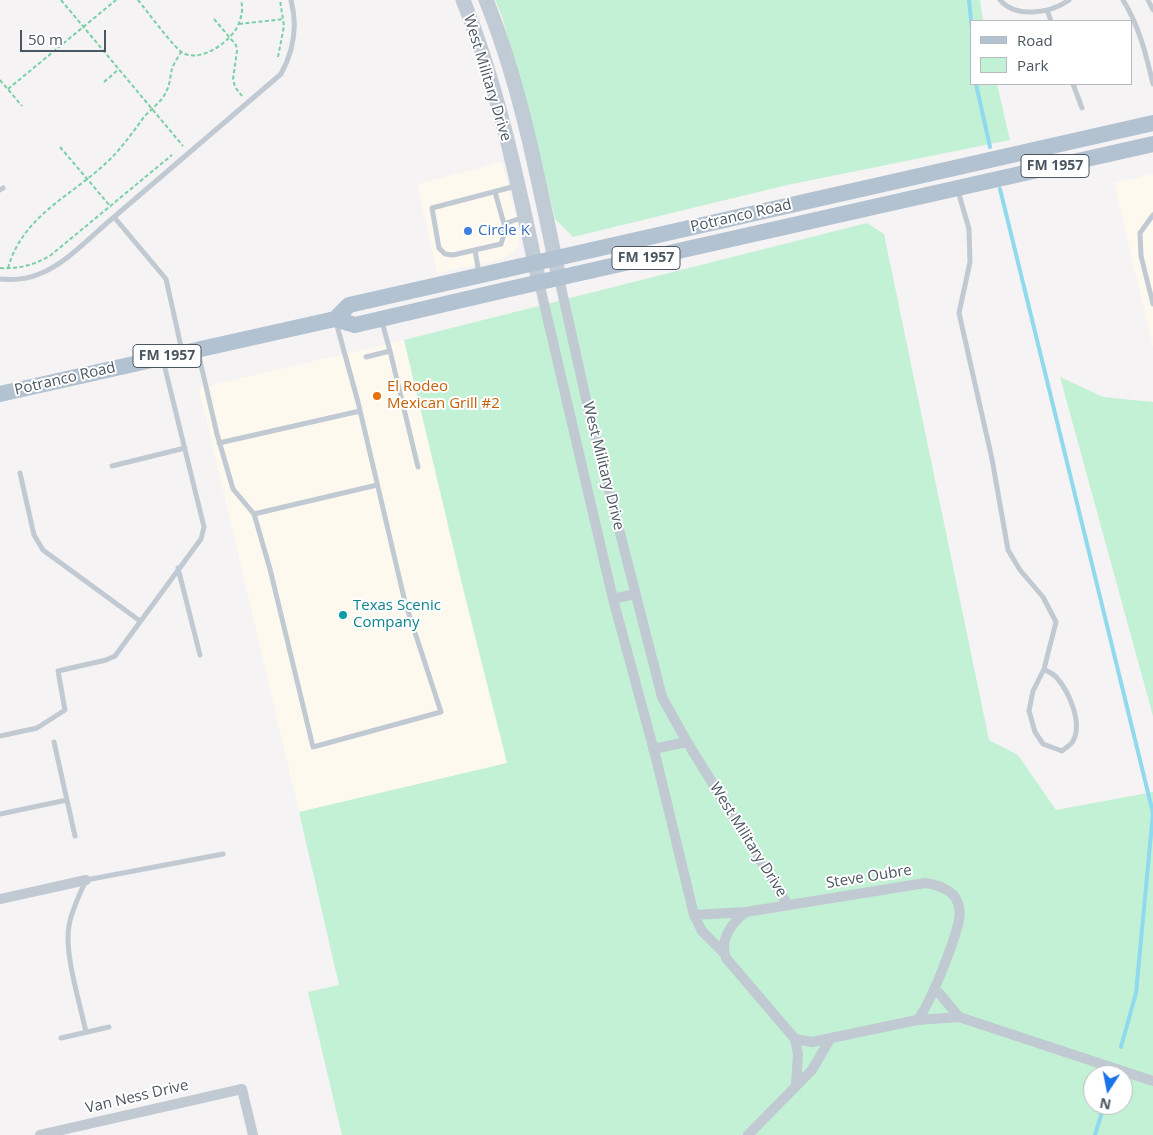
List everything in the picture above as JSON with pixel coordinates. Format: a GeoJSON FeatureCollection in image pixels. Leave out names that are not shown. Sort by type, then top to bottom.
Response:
{"type":"FeatureCollection","features":[{"type":"Feature","properties":{"kind":"main road","name":"West Military Drive"},"geometry":{"type":"LineString","coordinates":[[463,0],[500,110],[539,282]]}},
{"type":"Feature","properties":{"kind":"main road","name":"West Military Drive"},"geometry":{"type":"LineString","coordinates":[[486,0],[497,27],[522,108],[558,278]]}},
{"type":"Feature","properties":{"kind":"main road","name":"Potranco Road"},"geometry":{"type":"LineString","coordinates":[[335,319],[349,304],[1153,123]]}},
{"type":"Feature","properties":{"kind":"main road","name":"Potranco Road"},"geometry":{"type":"LineString","coordinates":[[0,394],[335,319],[355,325],[1153,144]]}},
{"type":"Feature","properties":{"kind":"street","name":"West Military Drive"},"geometry":{"type":"LineString","coordinates":[[558,278],[588,408],[662,697],[687,742],[788,905]]}},
{"type":"Feature","properties":{"kind":"street","name":"West Military Drive"},"geometry":{"type":"LineString","coordinates":[[539,282],[613,599],[653,748],[694,915],[702,931],[724,952]]}},
{"type":"Feature","properties":{"kind":"street"},"geometry":{"type":"LineString","coordinates":[[613,599],[635,594]]}},
{"type":"Feature","properties":{"kind":"street"},"geometry":{"type":"LineString","coordinates":[[653,748],[687,742]]}},
{"type":"Feature","properties":{"kind":"street"},"geometry":{"type":"LineString","coordinates":[[0,899],[86,880]]}},
{"type":"Feature","properties":{"kind":"street","name":"Steve Oubre"},"geometry":{"type":"LineString","coordinates":[[694,915],[746,912],[925,883],[936,884],[957,900],[960,911],[958,923],[934,989],[922,1015],[917,1020]]}},
{"type":"Feature","properties":{"kind":"street"},"geometry":{"type":"LineString","coordinates":[[746,912],[738,917],[731,928],[724,941],[724,952],[726,958],[795,1039],[798,1054],[796,1084]]}},
{"type":"Feature","properties":{"kind":"street"},"geometry":{"type":"LineString","coordinates":[[934,989],[959,1017]]}},
{"type":"Feature","properties":{"kind":"street"},"geometry":{"type":"LineString","coordinates":[[795,1039],[812,1042],[917,1020],[959,1017],[1153,1081]]}},
{"type":"Feature","properties":{"kind":"street"},"geometry":{"type":"LineString","coordinates":[[748,1135],[796,1084],[812,1070],[830,1039]]}},
{"type":"Feature","properties":{"kind":"street","name":"Van Ness Drive"},"geometry":{"type":"LineString","coordinates":[[40,1135],[242,1089],[253,1135]]}},
{"type":"Feature","properties":{"kind":"lane"},"geometry":{"type":"LineString","coordinates":[[0,279],[9,280],[38,275],[66,258],[281,74],[292,50],[295,30],[291,0]]}},
{"type":"Feature","properties":{"kind":"lane"},"geometry":{"type":"LineString","coordinates":[[1000,0],[1010,9],[1034,12],[1047,10],[1069,0]]}},
{"type":"Feature","properties":{"kind":"lane"},"geometry":{"type":"LineString","coordinates":[[1123,0],[1132,15],[1142,42],[1153,84]]}},
{"type":"Feature","properties":{"kind":"lane"},"geometry":{"type":"LineString","coordinates":[[1148,0],[1153,10]]}},
{"type":"Feature","properties":{"kind":"lane"},"geometry":{"type":"LineString","coordinates":[[1047,10],[1051,20]]}},
{"type":"Feature","properties":{"kind":"lane"},"geometry":{"type":"LineString","coordinates":[[1073,85],[1082,108]]}},
{"type":"Feature","properties":{"kind":"lane"},"geometry":{"type":"LineString","coordinates":[[495,192],[504,224],[501,244],[453,255],[445,254],[439,248],[432,208],[517,186]]}},
{"type":"Feature","properties":{"kind":"lane"},"geometry":{"type":"LineString","coordinates":[[957,188],[969,230],[970,262],[959,313],[992,459],[1008,550],[1020,570],[1043,597],[1056,622],[1044,669],[1033,691],[1029,711],[1035,732],[1043,744],[1062,751],[1073,741],[1076,728],[1074,709],[1064,687],[1056,676],[1044,669]]}},
{"type":"Feature","properties":{"kind":"lane"},"geometry":{"type":"LineString","coordinates":[[1153,215],[1140,233],[1141,256],[1153,304]]}},
{"type":"Feature","properties":{"kind":"lane"},"geometry":{"type":"LineString","coordinates":[[114,216],[166,279],[233,489],[254,514],[270,569],[312,747],[441,712],[405,602],[360,411],[335,319]]}},
{"type":"Feature","properties":{"kind":"lane"},"geometry":{"type":"LineString","coordinates":[[504,224],[524,217]]}},
{"type":"Feature","properties":{"kind":"lane"},"geometry":{"type":"LineString","coordinates":[[475,250],[479,275]]}},
{"type":"Feature","properties":{"kind":"lane"},"geometry":{"type":"LineString","coordinates":[[381,319],[418,467]]}},
{"type":"Feature","properties":{"kind":"lane"},"geometry":{"type":"LineString","coordinates":[[366,357],[390,351]]}},
{"type":"Feature","properties":{"kind":"lane"},"geometry":{"type":"LineString","coordinates":[[0,736],[36,728],[65,710],[58,671],[106,660],[115,656],[201,538],[204,527],[162,357]]}},
{"type":"Feature","properties":{"kind":"lane"},"geometry":{"type":"LineString","coordinates":[[219,443],[360,411]]}},
{"type":"Feature","properties":{"kind":"lane"},"geometry":{"type":"LineString","coordinates":[[112,466],[185,448]]}},
{"type":"Feature","properties":{"kind":"lane"},"geometry":{"type":"LineString","coordinates":[[20,473],[34,535],[43,550],[140,621]]}},
{"type":"Feature","properties":{"kind":"lane"},"geometry":{"type":"LineString","coordinates":[[254,514],[377,485]]}},
{"type":"Feature","properties":{"kind":"lane"},"geometry":{"type":"LineString","coordinates":[[178,568],[200,655]]}},
{"type":"Feature","properties":{"kind":"lane"},"geometry":{"type":"LineString","coordinates":[[54,742],[75,836]]}},
{"type":"Feature","properties":{"kind":"lane"},"geometry":{"type":"LineString","coordinates":[[0,814],[67,800]]}},
{"type":"Feature","properties":{"kind":"lane"},"geometry":{"type":"LineString","coordinates":[[86,1032],[68,950],[67,936],[69,923],[86,880],[223,854]]}},
{"type":"Feature","properties":{"kind":"lane"},"geometry":{"type":"LineString","coordinates":[[60,1038],[109,1027]]}},
{"type":"Feature","properties":{"kind":"path"},"geometry":{"type":"LineString","coordinates":[[61,0],[182,146]]}},
{"type":"Feature","properties":{"kind":"path"},"geometry":{"type":"LineString","coordinates":[[8,89],[116,0]]}},
{"type":"Feature","properties":{"kind":"path"},"geometry":{"type":"LineString","coordinates":[[138,0],[181,52],[196,56],[214,50],[239,24],[242,15],[241,0]]}},
{"type":"Feature","properties":{"kind":"path"},"geometry":{"type":"LineString","coordinates":[[278,57],[282,44],[284,19],[280,0]]}},
{"type":"Feature","properties":{"kind":"path"},"geometry":{"type":"LineString","coordinates":[[214,18],[236,45],[237,51],[233,79],[235,87],[242,96],[247,93]]}},
{"type":"Feature","properties":{"kind":"path"},"geometry":{"type":"LineString","coordinates":[[239,24],[284,19]]}},
{"type":"Feature","properties":{"kind":"path"},"geometry":{"type":"LineString","coordinates":[[8,268],[18,246],[41,216],[55,202],[87,179],[117,152],[165,94],[173,66],[181,52]]}},
{"type":"Feature","properties":{"kind":"path"},"geometry":{"type":"LineString","coordinates":[[104,82],[119,69]]}},
{"type":"Feature","properties":{"kind":"path"},"geometry":{"type":"LineString","coordinates":[[0,80],[22,106]]}},
{"type":"Feature","properties":{"kind":"path"},"geometry":{"type":"LineString","coordinates":[[60,147],[110,206],[114,216]]}},
{"type":"Feature","properties":{"kind":"path"},"geometry":{"type":"LineString","coordinates":[[0,268],[33,264],[51,255],[175,152]]}},
{"type":"Feature","properties":{"kind":"shaded area"},"geometry":{"type":"Polygon","coordinates":[[[502,162],[520,235],[514,252],[499,260],[437,273],[417,184],[502,162]]]}},
{"type":"Feature","properties":{"kind":"shaded area"},"geometry":{"type":"Polygon","coordinates":[[[1153,174],[1153,347],[1114,183],[1153,174]]]}},
{"type":"Feature","properties":{"kind":"shaded area"},"geometry":{"type":"Polygon","coordinates":[[[404,340],[507,763],[299,812],[199,388],[404,340]]]}},
{"type":"Feature","properties":{"kind":"green space"},"geometry":{"type":"Polygon","coordinates":[[[495,0],[980,0],[983,20],[970,20],[970,85],[997,85],[1010,140],[787,185],[573,237],[555,219],[531,117],[502,17],[495,0]]]}},
{"type":"Feature","properties":{"kind":"green space"},"geometry":{"type":"Polygon","coordinates":[[[867,223],[884,234],[989,740],[1018,755],[1056,810],[1153,792],[1153,1135],[342,1135],[308,992],[339,985],[299,812],[507,763],[404,340],[867,223]]]}},
{"type":"Feature","properties":{"kind":"green space"},"geometry":{"type":"Polygon","coordinates":[[[1060,377],[1103,397],[1153,402],[1153,716],[1060,377]]]}},
{"type":"Feature","properties":{"kind":"waterway"},"geometry":{"type":"LineString","coordinates":[[969,0],[971,20]]}},
{"type":"Feature","properties":{"kind":"waterway"},"geometry":{"type":"LineString","coordinates":[[976,85],[990,147]]}},
{"type":"Feature","properties":{"kind":"waterway"},"geometry":{"type":"LineString","coordinates":[[1000,189],[1153,813],[1136,993],[1121,1047]]}},
{"type":"Feature","properties":{"kind":"waterway"},"geometry":{"type":"LineString","coordinates":[[1095,1135],[1101,1115]]}},
{"type":"Feature","properties":{"kind":"place","name":"Circle K"},"geometry":{"type":"Point","coordinates":[468,231]}},
{"type":"Feature","properties":{"kind":"place","name":"El Rodeo Mexican Grill #2"},"geometry":{"type":"Point","coordinates":[377,396]}},
{"type":"Feature","properties":{"kind":"place","name":"Texas Scenic Company"},"geometry":{"type":"Point","coordinates":[343,615]}}]}
